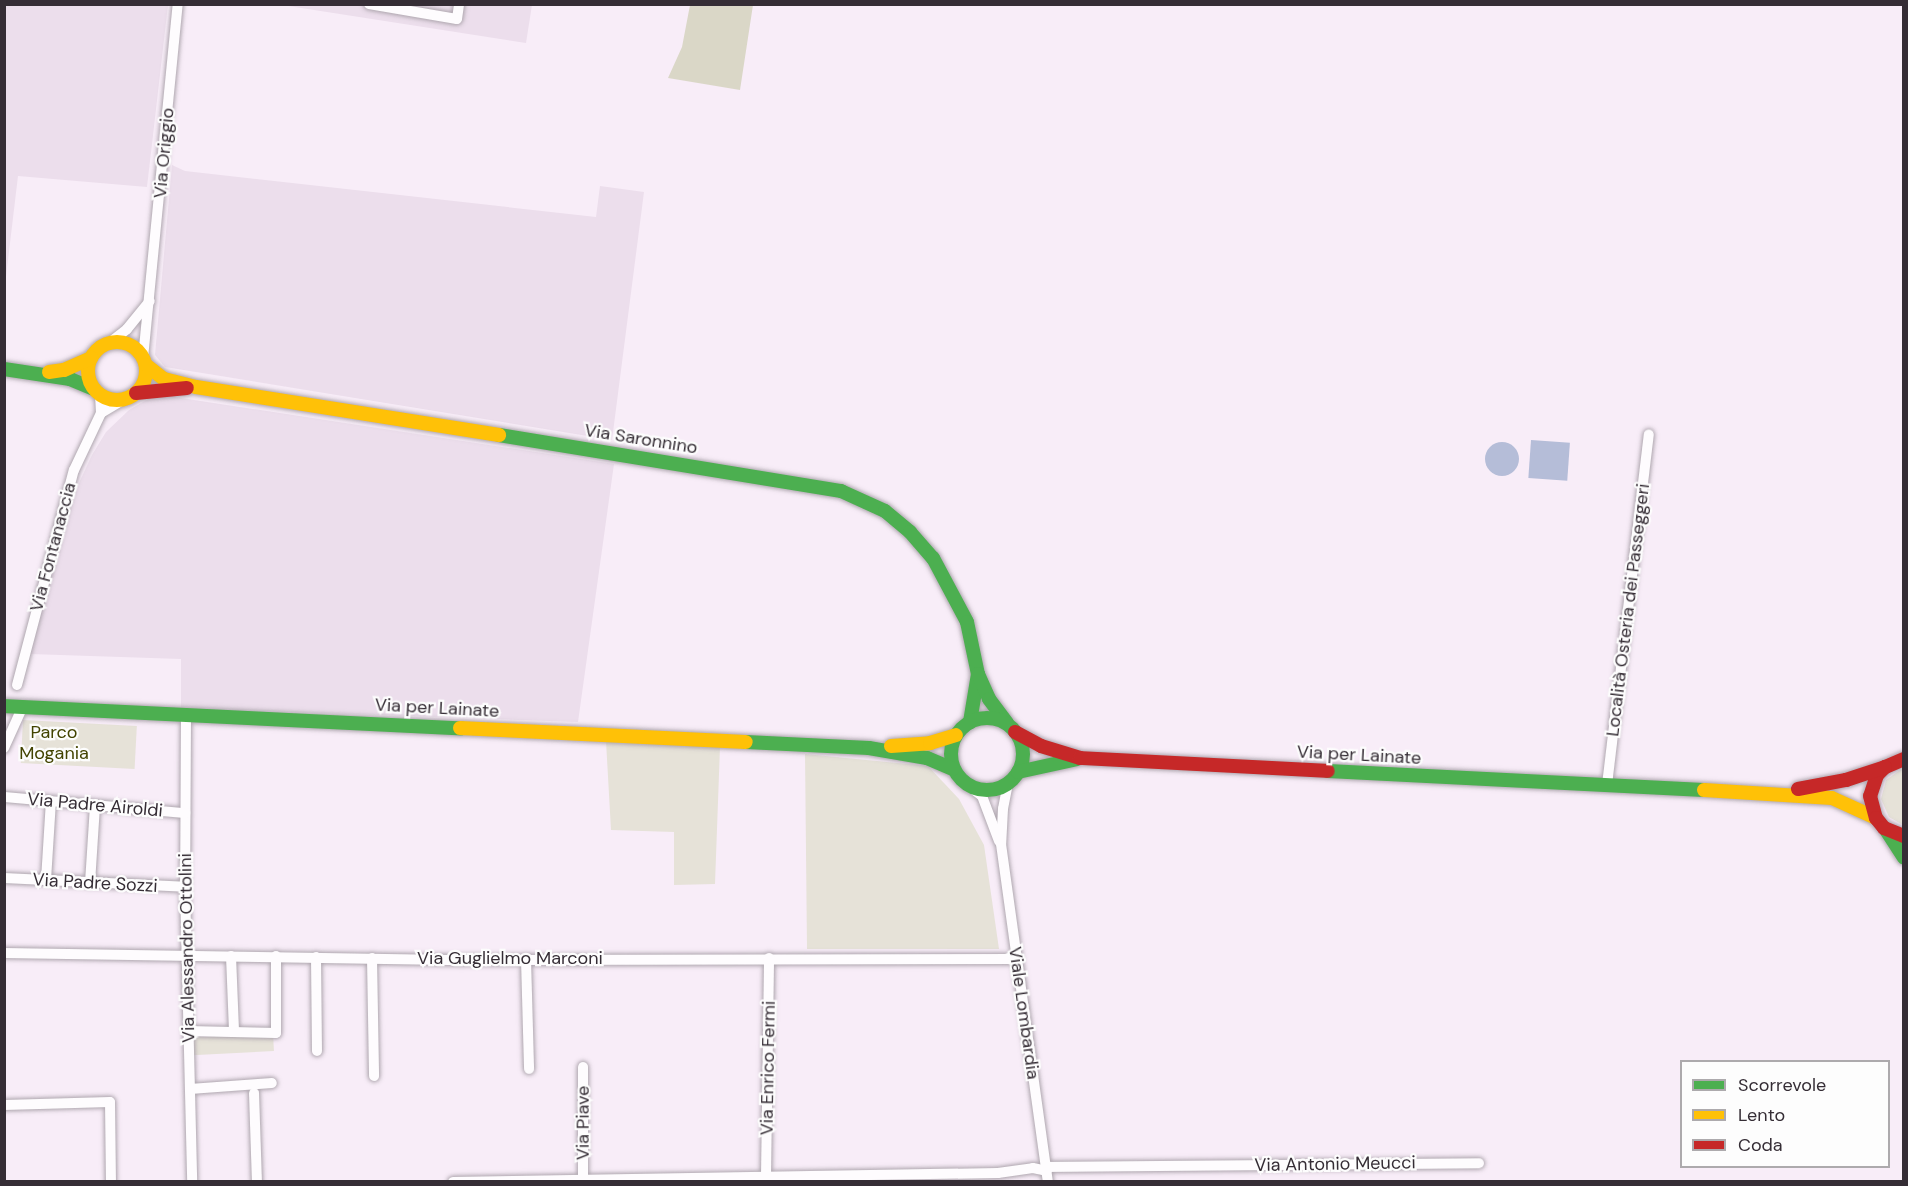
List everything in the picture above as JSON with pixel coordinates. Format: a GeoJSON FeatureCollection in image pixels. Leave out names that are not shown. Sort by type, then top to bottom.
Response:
{"type":"FeatureCollection","features":[{"type":"Feature","properties":{"kind":"main road"},"geometry":{"type":"LineString","coordinates":[[4,369],[70,379],[108,399],[123,400],[136,393],[142,386],[144,362],[137,350],[125,344],[108,344],[91,358],[63,370],[34,373]]}},
{"type":"Feature","properties":{"kind":"main road"},"geometry":{"type":"LineString","coordinates":[[91,358],[89,379],[97,392]]}},
{"type":"Feature","properties":{"kind":"main road","name":"Via Saronnino"},"geometry":{"type":"LineString","coordinates":[[144,362],[154,374],[164,379],[196,387],[841,491],[885,511],[910,532],[933,558],[953,591],[967,622],[978,674],[989,699],[1012,729]]}},
{"type":"Feature","properties":{"kind":"main road","name":"Via Saronnino"},"geometry":{"type":"LineString","coordinates":[[136,393],[196,387]]}},
{"type":"Feature","properties":{"kind":"main road","name":"Via Saronnino"},"geometry":{"type":"LineString","coordinates":[[970,722],[978,674]]}},
{"type":"Feature","properties":{"kind":"main road","name":"Via per Lainate"},"geometry":{"type":"LineString","coordinates":[[4,706],[869,748],[927,758],[953,769]]}},
{"type":"Feature","properties":{"kind":"main road"},"geometry":{"type":"LineString","coordinates":[[990,718],[1012,729],[1023,752],[1018,772],[1008,783],[987,791],[966,784],[953,769],[950,757],[956,735],[970,722],[990,718]]}},
{"type":"Feature","properties":{"kind":"main road","name":"Via per Lainate"},"geometry":{"type":"LineString","coordinates":[[1012,729],[1041,746],[1080,758],[1774,793]]}},
{"type":"Feature","properties":{"kind":"main road","name":"Via per Lainate"},"geometry":{"type":"LineString","coordinates":[[869,748],[930,743],[956,735]]}},
{"type":"Feature","properties":{"kind":"main road","name":"Via per Lainate"},"geometry":{"type":"LineString","coordinates":[[1018,772],[1080,758]]}},
{"type":"Feature","properties":{"kind":"main road"},"geometry":{"type":"LineString","coordinates":[[1774,793],[1822,786],[1904,759]]}},
{"type":"Feature","properties":{"kind":"main road"},"geometry":{"type":"LineString","coordinates":[[1885,767],[1872,785],[1870,796],[1880,823],[1904,858]]}},
{"type":"Feature","properties":{"kind":"main road"},"geometry":{"type":"LineString","coordinates":[[1774,793],[1832,798],[1904,836]]}},
{"type":"Feature","properties":{"kind":"street","name":"Via Origgio"},"geometry":{"type":"LineString","coordinates":[[144,362],[178,4]]}},
{"type":"Feature","properties":{"kind":"street"},"geometry":{"type":"LineString","coordinates":[[369,4],[457,19],[459,4]]}},
{"type":"Feature","properties":{"kind":"street"},"geometry":{"type":"LineString","coordinates":[[108,344],[127,329],[151,301]]}},
{"type":"Feature","properties":{"kind":"street","name":"Via Fontanaccia"},"geometry":{"type":"LineString","coordinates":[[17,685],[74,470],[101,413],[97,392]]}},
{"type":"Feature","properties":{"kind":"street"},"geometry":{"type":"LineString","coordinates":[[101,413],[123,400]]}},
{"type":"Feature","properties":{"kind":"street","name":"Località Osteria dei Passeggeri"},"geometry":{"type":"LineString","coordinates":[[1607,785],[1649,435]]}},
{"type":"Feature","properties":{"kind":"street"},"geometry":{"type":"LineString","coordinates":[[5,747],[23,706]]}},
{"type":"Feature","properties":{"kind":"street","name":"Via Alessandro Ottolini"},"geometry":{"type":"LineString","coordinates":[[186,715],[184,888],[192,1182]]}},
{"type":"Feature","properties":{"kind":"street"},"geometry":{"type":"LineString","coordinates":[[4,740],[5,747]]}},
{"type":"Feature","properties":{"kind":"street","name":"Viale Lombardia"},"geometry":{"type":"LineString","coordinates":[[1000,844],[1008,783]]}},
{"type":"Feature","properties":{"kind":"street","name":"Viale Lombardia"},"geometry":{"type":"LineString","coordinates":[[966,784],[982,796],[1000,844],[1047,1173]]}},
{"type":"Feature","properties":{"kind":"street","name":"Via Padre Airoldi"},"geometry":{"type":"LineString","coordinates":[[4,798],[185,813]]}},
{"type":"Feature","properties":{"kind":"street"},"geometry":{"type":"LineString","coordinates":[[46,880],[51,801]]}},
{"type":"Feature","properties":{"kind":"street"},"geometry":{"type":"LineString","coordinates":[[90,883],[95,805]]}},
{"type":"Feature","properties":{"kind":"street","name":"Via Padre Sozzi"},"geometry":{"type":"LineString","coordinates":[[4,878],[184,888]]}},
{"type":"Feature","properties":{"kind":"street","name":"Via Guglielmo Marconi"},"geometry":{"type":"LineString","coordinates":[[4,953],[526,959],[1016,958]]}},
{"type":"Feature","properties":{"kind":"street"},"geometry":{"type":"LineString","coordinates":[[231,956],[234,1032]]}},
{"type":"Feature","properties":{"kind":"street"},"geometry":{"type":"LineString","coordinates":[[188,1031],[276,1032],[276,956]]}},
{"type":"Feature","properties":{"kind":"street"},"geometry":{"type":"LineString","coordinates":[[316,957],[317,1052]]}},
{"type":"Feature","properties":{"kind":"street"},"geometry":{"type":"LineString","coordinates":[[372,958],[374,1076]]}},
{"type":"Feature","properties":{"kind":"street","name":"Via Enrico Fermi"},"geometry":{"type":"LineString","coordinates":[[766,1177],[769,958]]}},
{"type":"Feature","properties":{"kind":"street"},"geometry":{"type":"LineString","coordinates":[[526,959],[529,1069]]}},
{"type":"Feature","properties":{"kind":"street","name":"Via Piave"},"geometry":{"type":"LineString","coordinates":[[582,1181],[583,1067]]}},
{"type":"Feature","properties":{"kind":"street"},"geometry":{"type":"LineString","coordinates":[[190,1089],[272,1083]]}},
{"type":"Feature","properties":{"kind":"street"},"geometry":{"type":"LineString","coordinates":[[254,1093],[257,1182]]}},
{"type":"Feature","properties":{"kind":"street"},"geometry":{"type":"LineString","coordinates":[[4,1105],[110,1102],[111,1182]]}},
{"type":"Feature","properties":{"kind":"street","name":"Via Antonio Meucci"},"geometry":{"type":"LineString","coordinates":[[455,1182],[998,1173],[1032,1176],[1047,1173],[1479,1162]]}},
{"type":"Feature","properties":{"kind":"shaded area"},"geometry":{"type":"Polygon","coordinates":[[[5,4],[168,5],[147,187],[18,176],[5,285],[5,4]]]}},
{"type":"Feature","properties":{"kind":"shaded area"},"geometry":{"type":"Polygon","coordinates":[[[282,5],[532,5],[526,43],[282,5]]]}},
{"type":"Feature","properties":{"kind":"shaded area"},"geometry":{"type":"Polygon","coordinates":[[[690,5],[753,5],[740,90],[668,78],[682,47],[690,5]]]}},
{"type":"Feature","properties":{"kind":"shaded area"},"geometry":{"type":"Polygon","coordinates":[[[172,165],[185,171],[596,217],[600,186],[644,192],[612,440],[165,367],[155,355],[172,165]]]}},
{"type":"Feature","properties":{"kind":"shaded area"},"geometry":{"type":"Polygon","coordinates":[[[168,396],[614,464],[578,722],[181,708],[181,659],[30,654],[46,589],[79,483],[92,455],[106,432],[129,410],[150,398],[168,396]]]}},
{"type":"Feature","properties":{"kind":"green space","name":"Parco Mogania"},"geometry":{"type":"Polygon","coordinates":[[[23,720],[137,726],[135,769],[21,763],[23,720]]]}},
{"type":"Feature","properties":{"kind":"green space"},"geometry":{"type":"Polygon","coordinates":[[[606,741],[720,747],[715,884],[674,885],[674,832],[611,830],[606,741]]]}},
{"type":"Feature","properties":{"kind":"green space"},"geometry":{"type":"Polygon","coordinates":[[[805,754],[928,766],[959,799],[984,845],[999,949],[807,949],[805,754]]]}},
{"type":"Feature","properties":{"kind":"green space"},"geometry":{"type":"Polygon","coordinates":[[[1903,768],[1903,825],[1889,817],[1881,799],[1886,780],[1903,768]]]}},
{"type":"Feature","properties":{"kind":"green space"},"geometry":{"type":"Polygon","coordinates":[[[273,1033],[274,1051],[192,1055],[191,1037],[273,1033]]]}},
{"type":"Feature","properties":{"kind":"water"},"geometry":{"type":"Polygon","coordinates":[[[1531,440],[1570,443],[1567,481],[1528,478],[1531,440]]]}},
{"type":"Feature","properties":{"kind":"water"},"geometry":{"type":"Polygon","coordinates":[[[1502,442],[1514,447],[1519,459],[1514,471],[1502,476],[1490,471],[1485,459],[1490,447],[1502,442]]]}},
{"type":"Feature","properties":{"kind":"traffic: fast"},"geometry":{"type":"LineString","coordinates":[[4,369],[70,379],[94,389]]}},
{"type":"Feature","properties":{"kind":"traffic: fast"},"geometry":{"type":"LineString","coordinates":[[499,435],[841,491],[885,511],[910,532],[933,558],[967,622],[978,674],[970,722]]}},
{"type":"Feature","properties":{"kind":"traffic: fast"},"geometry":{"type":"LineString","coordinates":[[978,674],[989,699],[1007,723]]}},
{"type":"Feature","properties":{"kind":"traffic: fast"},"geometry":{"type":"LineString","coordinates":[[4,706],[460,728]]}},
{"type":"Feature","properties":{"kind":"traffic: fast"},"geometry":{"type":"LineString","coordinates":[[987,718],[1001,721],[1013,728],[1020,740],[1023,754],[1020,768],[1013,780],[1001,787],[987,790],[973,787],[961,780],[954,768],[951,754],[954,740],[961,728],[973,721],[987,718]]}},
{"type":"Feature","properties":{"kind":"traffic: fast"},"geometry":{"type":"LineString","coordinates":[[746,742],[869,748],[927,758],[953,769]]}},
{"type":"Feature","properties":{"kind":"traffic: fast"},"geometry":{"type":"LineString","coordinates":[[1018,772],[1077,759]]}},
{"type":"Feature","properties":{"kind":"traffic: fast"},"geometry":{"type":"LineString","coordinates":[[1328,771],[1704,790]]}},
{"type":"Feature","properties":{"kind":"traffic: fast"},"geometry":{"type":"LineString","coordinates":[[1886,830],[1904,858]]}},
{"type":"Feature","properties":{"kind":"traffic: slow"},"geometry":{"type":"LineString","coordinates":[[117,342],[128,344],[141,355],[146,371],[144,382],[133,395],[117,400],[106,398],[93,387],[88,371],[90,360],[101,347],[117,342]]}},
{"type":"Feature","properties":{"kind":"traffic: slow"},"geometry":{"type":"LineString","coordinates":[[49,372],[64,370],[91,358]]}},
{"type":"Feature","properties":{"kind":"traffic: slow"},"geometry":{"type":"LineString","coordinates":[[146,365],[164,379],[196,387],[499,435]]}},
{"type":"Feature","properties":{"kind":"traffic: slow"},"geometry":{"type":"LineString","coordinates":[[460,728],[746,742]]}},
{"type":"Feature","properties":{"kind":"traffic: slow"},"geometry":{"type":"LineString","coordinates":[[891,746],[930,743],[956,735]]}},
{"type":"Feature","properties":{"kind":"traffic: slow"},"geometry":{"type":"LineString","coordinates":[[1704,790],[1832,798],[1876,818]]}},
{"type":"Feature","properties":{"kind":"traffic: jam"},"geometry":{"type":"LineString","coordinates":[[136,393],[187,388]]}},
{"type":"Feature","properties":{"kind":"traffic: jam"},"geometry":{"type":"LineString","coordinates":[[1015,732],[1041,746],[1080,758],[1328,771]]}},
{"type":"Feature","properties":{"kind":"traffic: jam"},"geometry":{"type":"LineString","coordinates":[[1904,759],[1885,767],[1877,775],[1870,796],[1876,818],[1884,828],[1904,836]]}},
{"type":"Feature","properties":{"kind":"traffic: jam"},"geometry":{"type":"LineString","coordinates":[[1798,789],[1846,780],[1885,767]]}}]}
